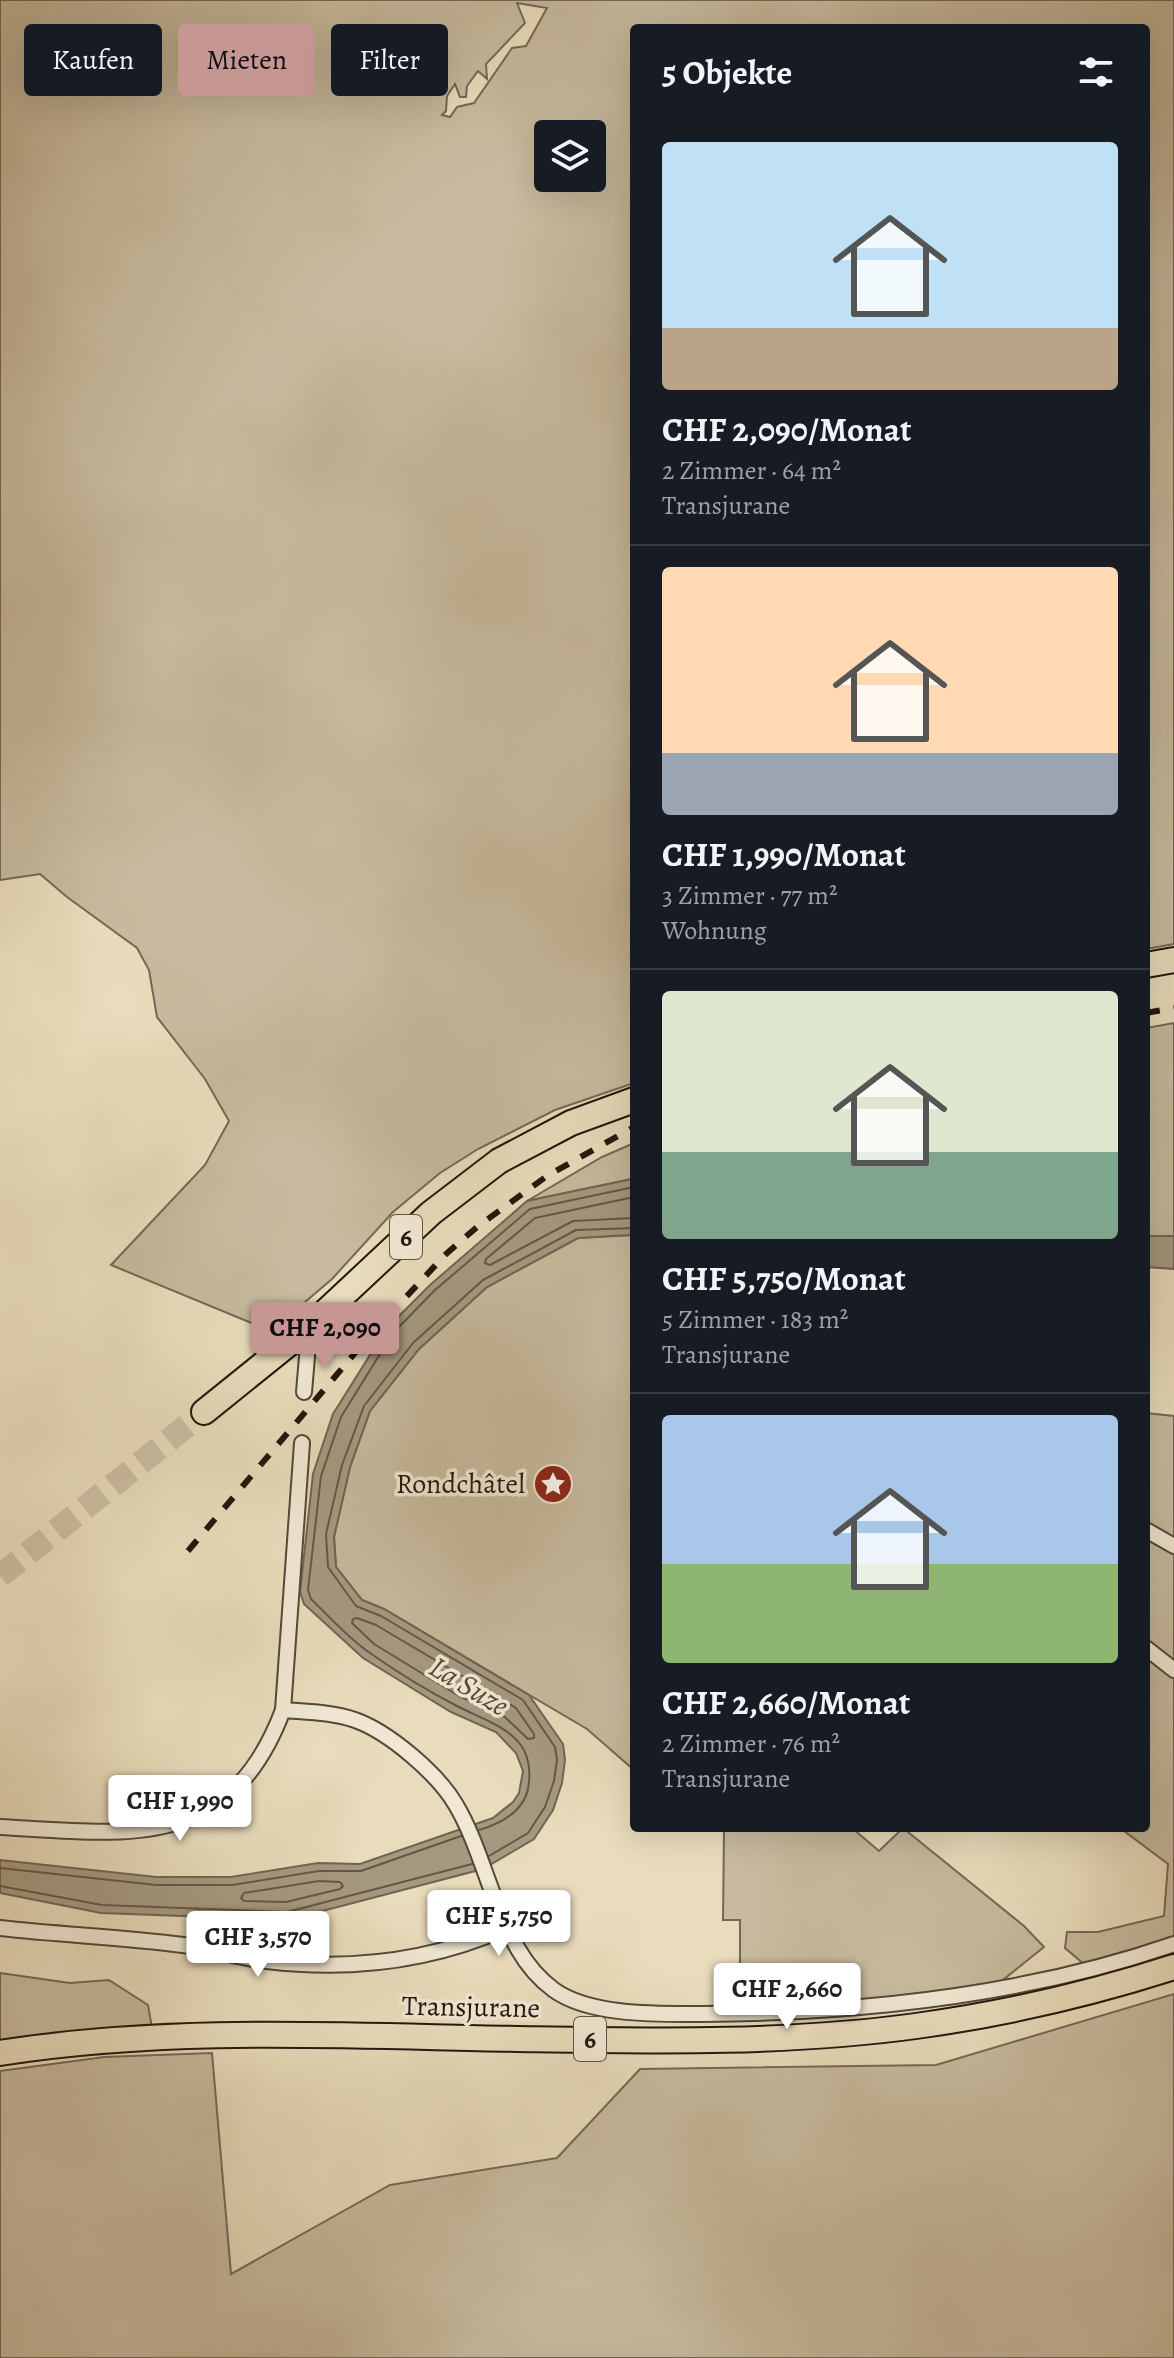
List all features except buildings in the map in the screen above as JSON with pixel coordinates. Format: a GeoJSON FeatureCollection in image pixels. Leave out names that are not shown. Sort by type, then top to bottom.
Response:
{"type":"FeatureCollection","features":[{"type":"Feature","properties":{"kind":"main road"},"geometry":{"type":"LineString","coordinates":[[1150,964],[1174,960]]}},
{"type":"Feature","properties":{"kind":"main road","name":"6"},"geometry":{"type":"LineString","coordinates":[[204,1412],[307,1329],[431,1213],[499,1161],[571,1123],[630,1101]]}},
{"type":"Feature","properties":{"kind":"main road","name":"Transjurane"},"geometry":{"type":"LineString","coordinates":[[0,2053],[94,2043],[232,2035],[638,2039],[847,2033],[976,2017],[1071,1997],[1174,1967]]}},
{"type":"Feature","properties":{"kind":"street"},"geometry":{"type":"LineString","coordinates":[[304,1392],[308,1345]]}},
{"type":"Feature","properties":{"kind":"street"},"geometry":{"type":"LineString","coordinates":[[0,1827],[117,1832],[164,1827],[190,1820],[229,1795],[247,1776],[273,1736],[283,1710],[302,1443]]}},
{"type":"Feature","properties":{"kind":"street"},"geometry":{"type":"LineString","coordinates":[[1150,1532],[1174,1546]]}},
{"type":"Feature","properties":{"kind":"street"},"geometry":{"type":"LineString","coordinates":[[1150,1651],[1174,1670]]}},
{"type":"Feature","properties":{"kind":"street"},"geometry":{"type":"LineString","coordinates":[[283,1710],[335,1715],[357,1721],[381,1734],[436,1778],[467,1826],[506,1928],[529,1968],[555,1991],[578,2002],[612,2009],[678,2014],[758,2014],[926,2000],[1064,1974],[1174,1944]]}},
{"type":"Feature","properties":{"kind":"street"},"geometry":{"type":"LineString","coordinates":[[0,1928],[185,1945],[264,1961],[330,1967],[382,1963],[468,1945],[506,1928]]}},
{"type":"Feature","properties":{"kind":"shaded area"},"geometry":{"type":"Polygon","coordinates":[[[0,0],[1174,0],[1174,944],[1150,948],[1150,24],[630,24],[630,1084],[555,1110],[478,1149],[440,1173],[393,1212],[332,1279],[271,1331],[111,1265],[205,1165],[229,1121],[205,1079],[157,1017],[149,970],[137,948],[40,874],[0,880],[0,0]]]}},
{"type":"Feature","properties":{"kind":"shaded area"},"geometry":{"type":"Polygon","coordinates":[[[1174,1023],[1174,1236],[1150,1236],[1150,1027],[1174,1023]]]}},
{"type":"Feature","properties":{"kind":"shaded area"},"geometry":{"type":"Polygon","coordinates":[[[630,1145],[630,1179],[527,1201],[602,1157],[630,1145]]]}},
{"type":"Feature","properties":{"kind":"shaded area"},"geometry":{"type":"Polygon","coordinates":[[[630,1235],[630,1767],[587,1729],[384,1609],[362,1600],[336,1567],[334,1537],[350,1467],[370,1411],[419,1349],[487,1287],[578,1238],[630,1235]]]}},
{"type":"Feature","properties":{"kind":"shaded area"},"geometry":{"type":"Polygon","coordinates":[[[1150,1413],[1174,1416],[1174,1949],[1092,1971],[1065,1948],[1067,1932],[1098,1932],[1164,1916],[1168,1864],[1125,1832],[1150,1832],[1150,1413]]]}},
{"type":"Feature","properties":{"kind":"shaded area"},"geometry":{"type":"Polygon","coordinates":[[[724,1832],[857,1832],[879,1851],[899,1832],[908,1832],[1024,1926],[1044,1947],[988,1992],[721,2018],[723,1983],[740,1982],[740,1920],[723,1920],[724,1832]]]}},
{"type":"Feature","properties":{"kind":"shaded area"},"geometry":{"type":"Polygon","coordinates":[[[0,1973],[70,1983],[109,1980],[148,2005],[152,2028],[0,2042],[0,1973]]]}},
{"type":"Feature","properties":{"kind":"shaded area"},"geometry":{"type":"Polygon","coordinates":[[[1174,1994],[1174,2358],[0,2358],[0,2071],[104,2057],[212,2053],[231,2274],[390,2185],[557,2158],[640,2069],[936,2065],[1174,1994]]]}},
{"type":"Feature","properties":{"kind":"water","name":"La Suze"},"geometry":{"type":"Polygon","coordinates":[[[630,1179],[630,1235],[578,1238],[487,1287],[419,1349],[370,1411],[350,1467],[334,1537],[336,1567],[362,1600],[384,1609],[529,1695],[563,1744],[565,1760],[562,1783],[553,1810],[534,1839],[483,1869],[288,1920],[101,1913],[0,1893],[0,1860],[156,1877],[231,1877],[318,1863],[360,1864],[493,1818],[513,1802],[519,1793],[523,1771],[516,1753],[496,1732],[451,1712],[363,1658],[304,1604],[300,1592],[313,1474],[333,1414],[387,1328],[430,1285],[527,1201],[630,1179]]]}},
{"type":"Feature","properties":{"kind":"water"},"geometry":{"type":"Polygon","coordinates":[[[1150,1236],[1174,1236],[1174,1269],[1150,1267],[1150,1236]]]}},
{"type":"Feature","properties":{"kind":"tunnel"},"geometry":{"type":"LineString","coordinates":[[0,1576],[204,1412]]}},
{"type":"Feature","properties":{"kind":"railway"},"geometry":{"type":"LineString","coordinates":[[1150,1012],[1174,1008]]}},
{"type":"Feature","properties":{"kind":"railway"},"geometry":{"type":"LineString","coordinates":[[188,1551],[366,1340],[446,1254],[477,1227],[547,1176],[630,1129]]}},
{"type":"Feature","properties":{"kind":"place","name":"Rondchâtel"},"geometry":{"type":"Point","coordinates":[553,1484]}}]}
